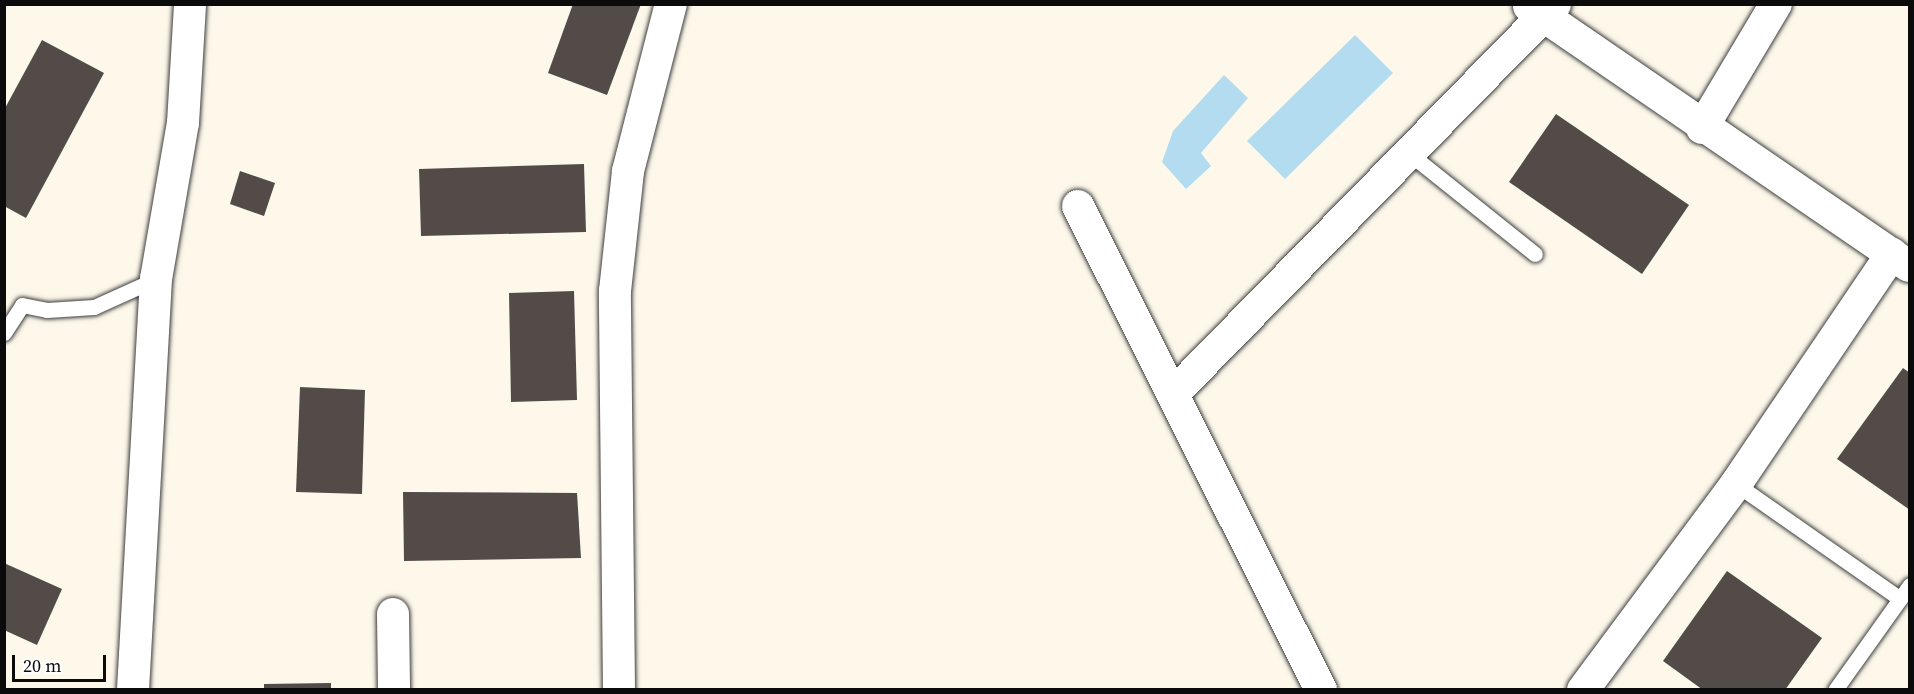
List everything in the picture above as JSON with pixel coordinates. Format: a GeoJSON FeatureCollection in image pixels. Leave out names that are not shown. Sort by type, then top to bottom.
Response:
{"type":"FeatureCollection","features":[{"type":"Feature","properties":{"kind":"street"},"geometry":{"type":"LineString","coordinates":[[133,690],[156,279],[183,123],[190,4]]}},
{"type":"Feature","properties":{"kind":"street"},"geometry":{"type":"LineString","coordinates":[[619,690],[615,291],[628,171],[671,4]]}},
{"type":"Feature","properties":{"kind":"street"},"geometry":{"type":"LineString","coordinates":[[1702,128],[1776,4]]}},
{"type":"Feature","properties":{"kind":"street"},"geometry":{"type":"LineString","coordinates":[[1176,391],[1410,154],[1543,9],[1702,128],[1900,260],[1583,690]]}},
{"type":"Feature","properties":{"kind":"street"},"geometry":{"type":"LineString","coordinates":[[1078,206],[1176,391],[1321,690]]}},
{"type":"Feature","properties":{"kind":"street"},"geometry":{"type":"LineString","coordinates":[[393,614],[394,690]]}},
{"type":"Feature","properties":{"kind":"lane"},"geometry":{"type":"LineString","coordinates":[[1410,154],[1535,254]]}},
{"type":"Feature","properties":{"kind":"lane"},"geometry":{"type":"LineString","coordinates":[[4,333],[22,305],[47,310],[94,307],[156,279]]}},
{"type":"Feature","properties":{"kind":"lane"},"geometry":{"type":"LineString","coordinates":[[1736,484],[1900,599]]}},
{"type":"Feature","properties":{"kind":"lane"},"geometry":{"type":"LineString","coordinates":[[1835,690],[1910,585]]}},
{"type":"Feature","properties":{"kind":"water"},"geometry":{"type":"Polygon","coordinates":[[[1355,35],[1393,73],[1285,179],[1247,141],[1355,35]]]}},
{"type":"Feature","properties":{"kind":"water"},"geometry":{"type":"Polygon","coordinates":[[[1224,75],[1248,98],[1201,153],[1211,166],[1186,189],[1162,162],[1173,131],[1224,75]]]}},
{"type":"Feature","properties":{"kind":"building"},"geometry":{"type":"Polygon","coordinates":[[[573,4],[641,4],[607,95],[548,73],[573,4]]]}},
{"type":"Feature","properties":{"kind":"building"},"geometry":{"type":"Polygon","coordinates":[[[42,40],[104,73],[26,218],[4,206],[4,110],[42,40]]]}},
{"type":"Feature","properties":{"kind":"building"},"geometry":{"type":"Polygon","coordinates":[[[1556,114],[1689,205],[1642,274],[1509,182],[1556,114]]]}},
{"type":"Feature","properties":{"kind":"building"},"geometry":{"type":"Polygon","coordinates":[[[584,164],[586,232],[421,236],[419,169],[584,164]]]}},
{"type":"Feature","properties":{"kind":"building"},"geometry":{"type":"Polygon","coordinates":[[[240,171],[275,183],[264,216],[230,204],[240,171]]]}},
{"type":"Feature","properties":{"kind":"building"},"geometry":{"type":"Polygon","coordinates":[[[574,291],[577,400],[511,402],[509,293],[574,291]]]}},
{"type":"Feature","properties":{"kind":"building"},"geometry":{"type":"Polygon","coordinates":[[[1903,368],[1910,373],[1910,510],[1837,459],[1903,368]]]}},
{"type":"Feature","properties":{"kind":"building"},"geometry":{"type":"Polygon","coordinates":[[[300,387],[365,390],[362,494],[296,492],[300,387]]]}},
{"type":"Feature","properties":{"kind":"building"},"geometry":{"type":"Polygon","coordinates":[[[403,492],[577,493],[581,558],[404,561],[403,492]]]}},
{"type":"Feature","properties":{"kind":"building"},"geometry":{"type":"Polygon","coordinates":[[[4,563],[62,589],[37,645],[4,630],[4,563]]]}},
{"type":"Feature","properties":{"kind":"building"},"geometry":{"type":"Polygon","coordinates":[[[1727,571],[1822,638],[1785,690],[1703,690],[1663,661],[1727,571]]]}},
{"type":"Feature","properties":{"kind":"building"},"geometry":{"type":"Polygon","coordinates":[[[331,683],[331,690],[264,690],[264,684],[331,683]]]}}]}
